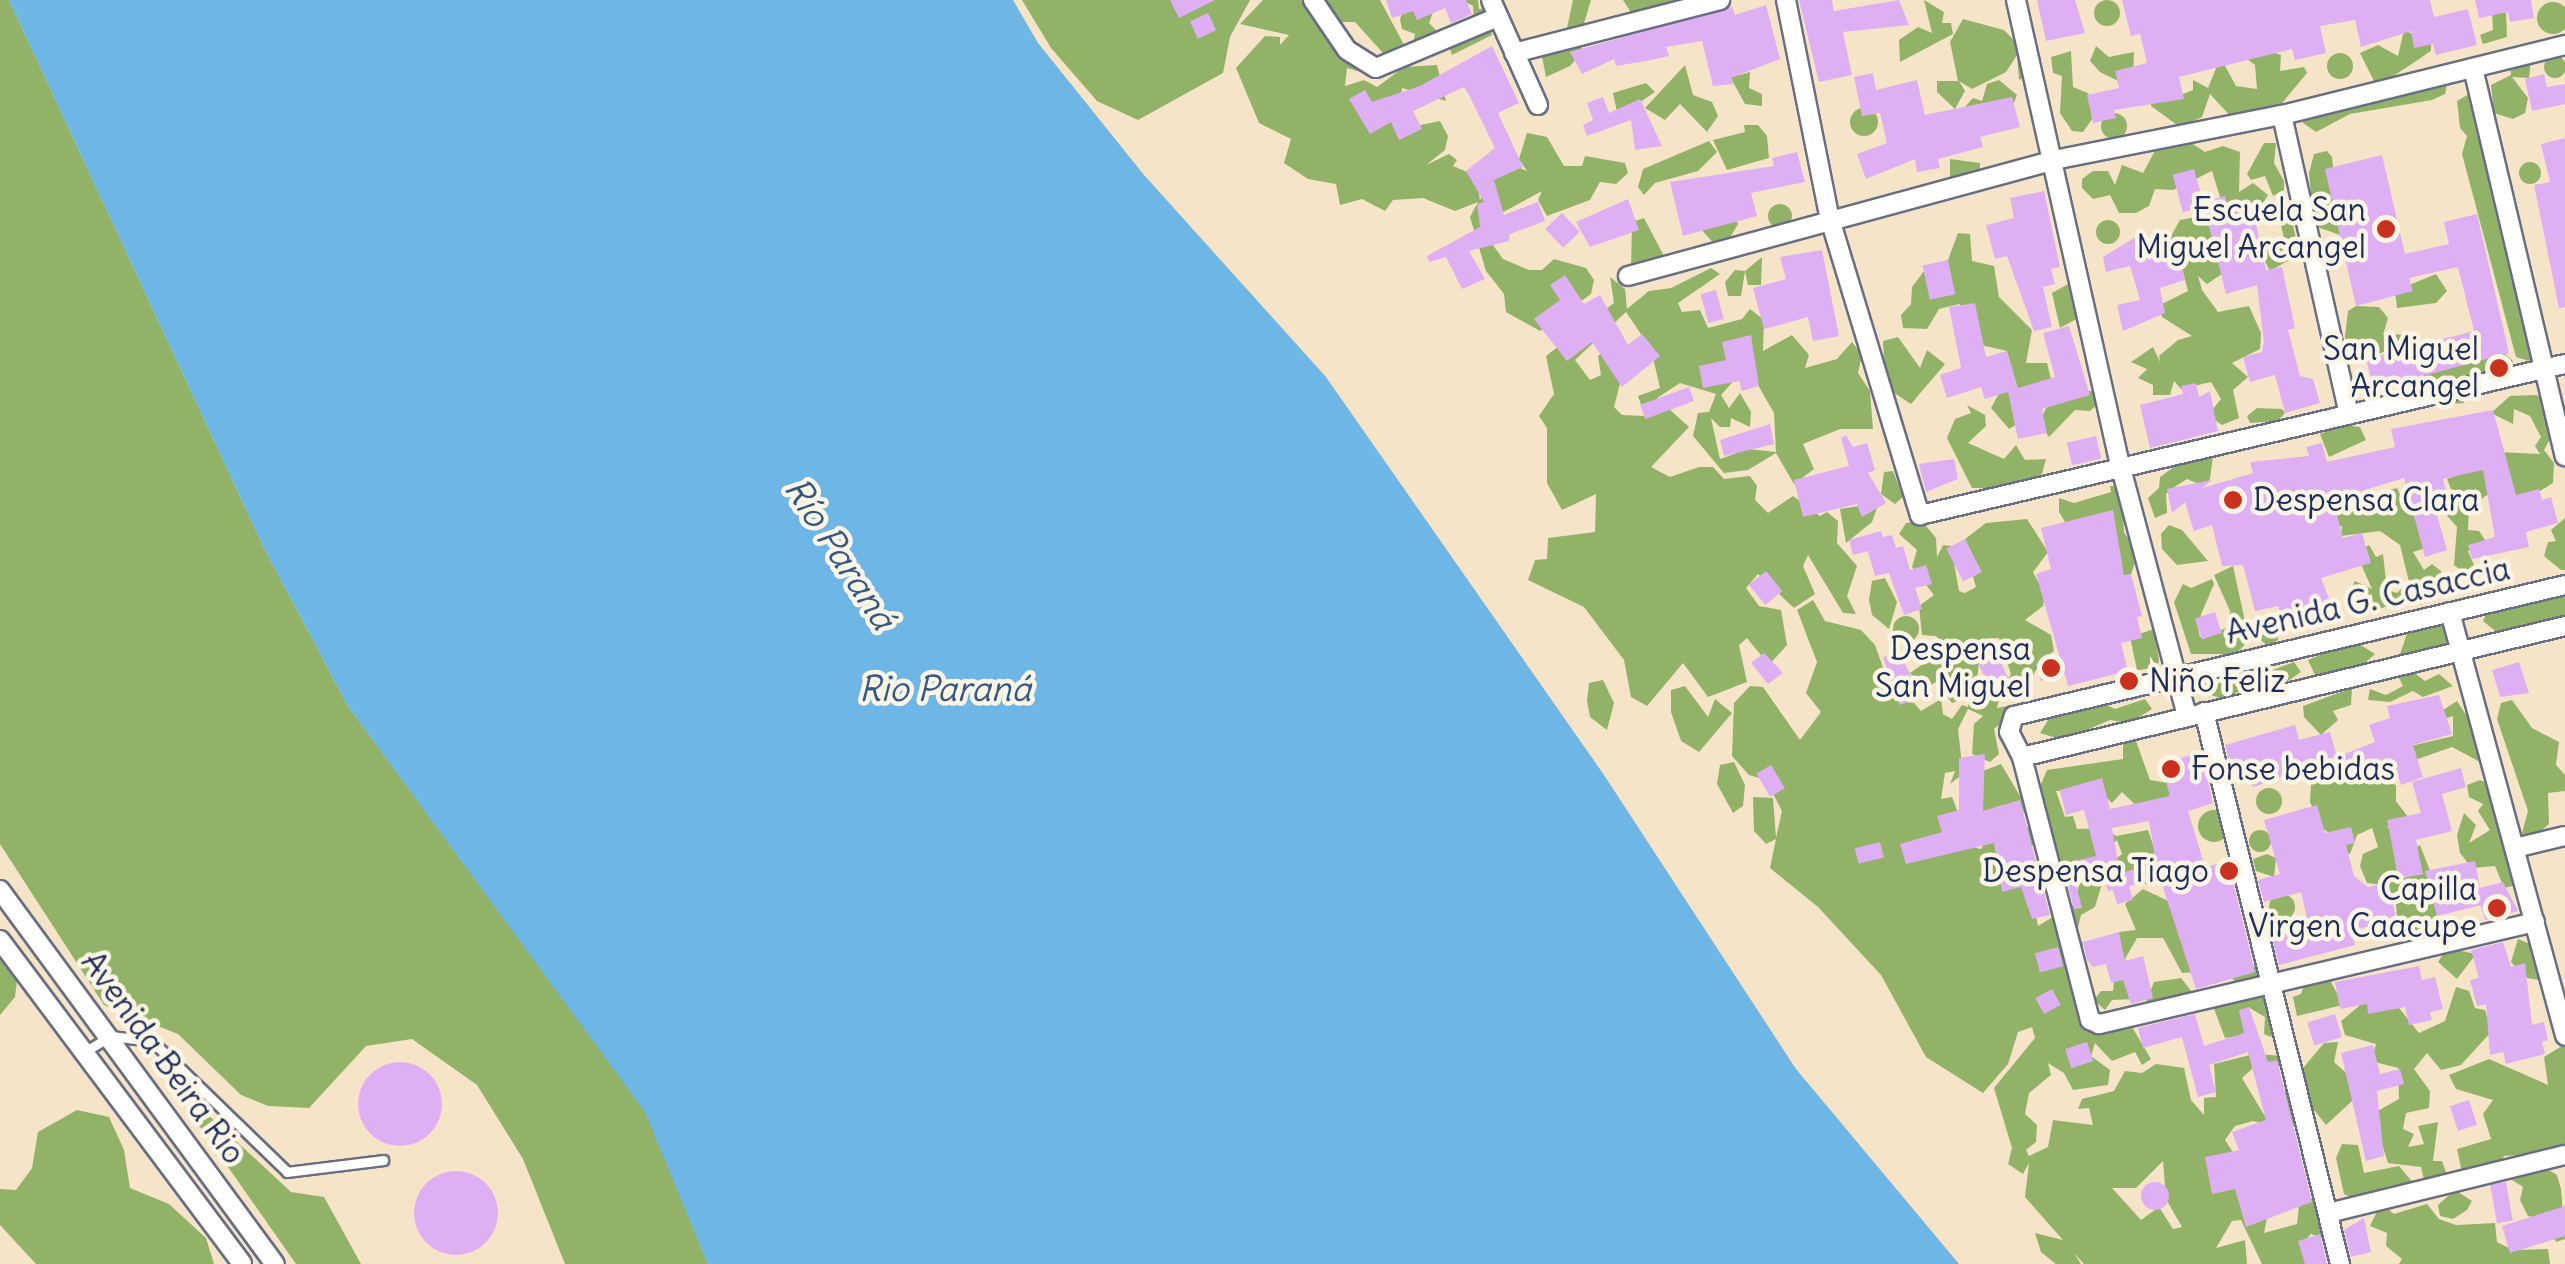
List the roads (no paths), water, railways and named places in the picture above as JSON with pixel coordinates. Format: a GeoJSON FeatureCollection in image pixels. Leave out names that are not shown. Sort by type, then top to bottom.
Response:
{"type":"FeatureCollection","features":[{"type":"Feature","properties":{"kind":"street"},"geometry":{"type":"LineString","coordinates":[[1313,0],[1347,50],[1376,68],[1494,8],[1538,105]]}},
{"type":"Feature","properties":{"kind":"street"},"geometry":{"type":"LineString","coordinates":[[1514,53],[1720,0]]}},
{"type":"Feature","properties":{"kind":"street"},"geometry":{"type":"LineString","coordinates":[[1786,0],[1829,216],[1920,514],[2565,364]]}},
{"type":"Feature","properties":{"kind":"street"},"geometry":{"type":"LineString","coordinates":[[2016,0],[2121,468],[2177,678],[2196,714],[2273,986],[2340,1264]]}},
{"type":"Feature","properties":{"kind":"street"},"geometry":{"type":"LineString","coordinates":[[1628,276],[1829,216],[2054,160],[2282,115],[2565,45]]}},
{"type":"Feature","properties":{"kind":"street"},"geometry":{"type":"LineString","coordinates":[[2473,68],[2565,456]]}},
{"type":"Feature","properties":{"kind":"street"},"geometry":{"type":"LineString","coordinates":[[2282,115],[2349,416]]}},
{"type":"Feature","properties":{"kind":"street","name":"Avenida G. Casaccia"},"geometry":{"type":"LineString","coordinates":[[2022,756],[2010,740],[2014,716],[2565,585]]}},
{"type":"Feature","properties":{"kind":"street"},"geometry":{"type":"LineString","coordinates":[[2450,612],[2564,1028]]}},
{"type":"Feature","properties":{"kind":"street"},"geometry":{"type":"LineString","coordinates":[[2535,922],[2110,1022],[2090,1020],[2022,756],[2565,626]]}},
{"type":"Feature","properties":{"kind":"street"},"geometry":{"type":"LineString","coordinates":[[2515,848],[2565,836]]}},
{"type":"Feature","properties":{"kind":"street","name":"Avenida Beira Rio"},"geometry":{"type":"LineString","coordinates":[[0,890],[276,1264]]}},
{"type":"Feature","properties":{"kind":"street","name":"Avenida Beira Rio"},"geometry":{"type":"LineString","coordinates":[[0,940],[242,1264]]}},
{"type":"Feature","properties":{"kind":"street"},"geometry":{"type":"LineString","coordinates":[[2328,1213],[2565,1155]]}},
{"type":"Feature","properties":{"kind":"lane"},"geometry":{"type":"LineString","coordinates":[[84,1052],[110,1036],[152,1041],[287,1172],[383,1160]]}},
{"type":"Feature","properties":{"kind":"water","name":"Rio Paraná"},"geometry":{"type":"Polygon","coordinates":[[[9,0],[1013,0],[1038,43],[1144,175],[1326,377],[1604,775],[1796,1069],[1959,1264],[708,1264],[645,1112],[348,706],[264,548],[9,0]]]}},
{"type":"Feature","properties":{"kind":"place","name":"Escuela San Miguel Arcangel"},"geometry":{"type":"Point","coordinates":[2386,229]}},
{"type":"Feature","properties":{"kind":"place","name":"San Miguel Arcangel"},"geometry":{"type":"Point","coordinates":[2499,368]}},
{"type":"Feature","properties":{"kind":"place","name":"Despensa Clara"},"geometry":{"type":"Point","coordinates":[2233,500]}},
{"type":"Feature","properties":{"kind":"place","name":"Despensa San Miguel"},"geometry":{"type":"Point","coordinates":[2051,668]}},
{"type":"Feature","properties":{"kind":"place","name":"Niño Feliz"},"geometry":{"type":"Point","coordinates":[2129,681]}},
{"type":"Feature","properties":{"kind":"place","name":"Fonse bebidas"},"geometry":{"type":"Point","coordinates":[2171,769]}},
{"type":"Feature","properties":{"kind":"place","name":"Despensa Tiago"},"geometry":{"type":"Point","coordinates":[2229,871]}},
{"type":"Feature","properties":{"kind":"place","name":"Capilla Virgen Caacupe"},"geometry":{"type":"Point","coordinates":[2497,908]}},
{"type":"Feature","properties":{"kind":"water label","name":"Río Paraná"},"geometry":{"type":"Point","coordinates":[841,553]}}]}
